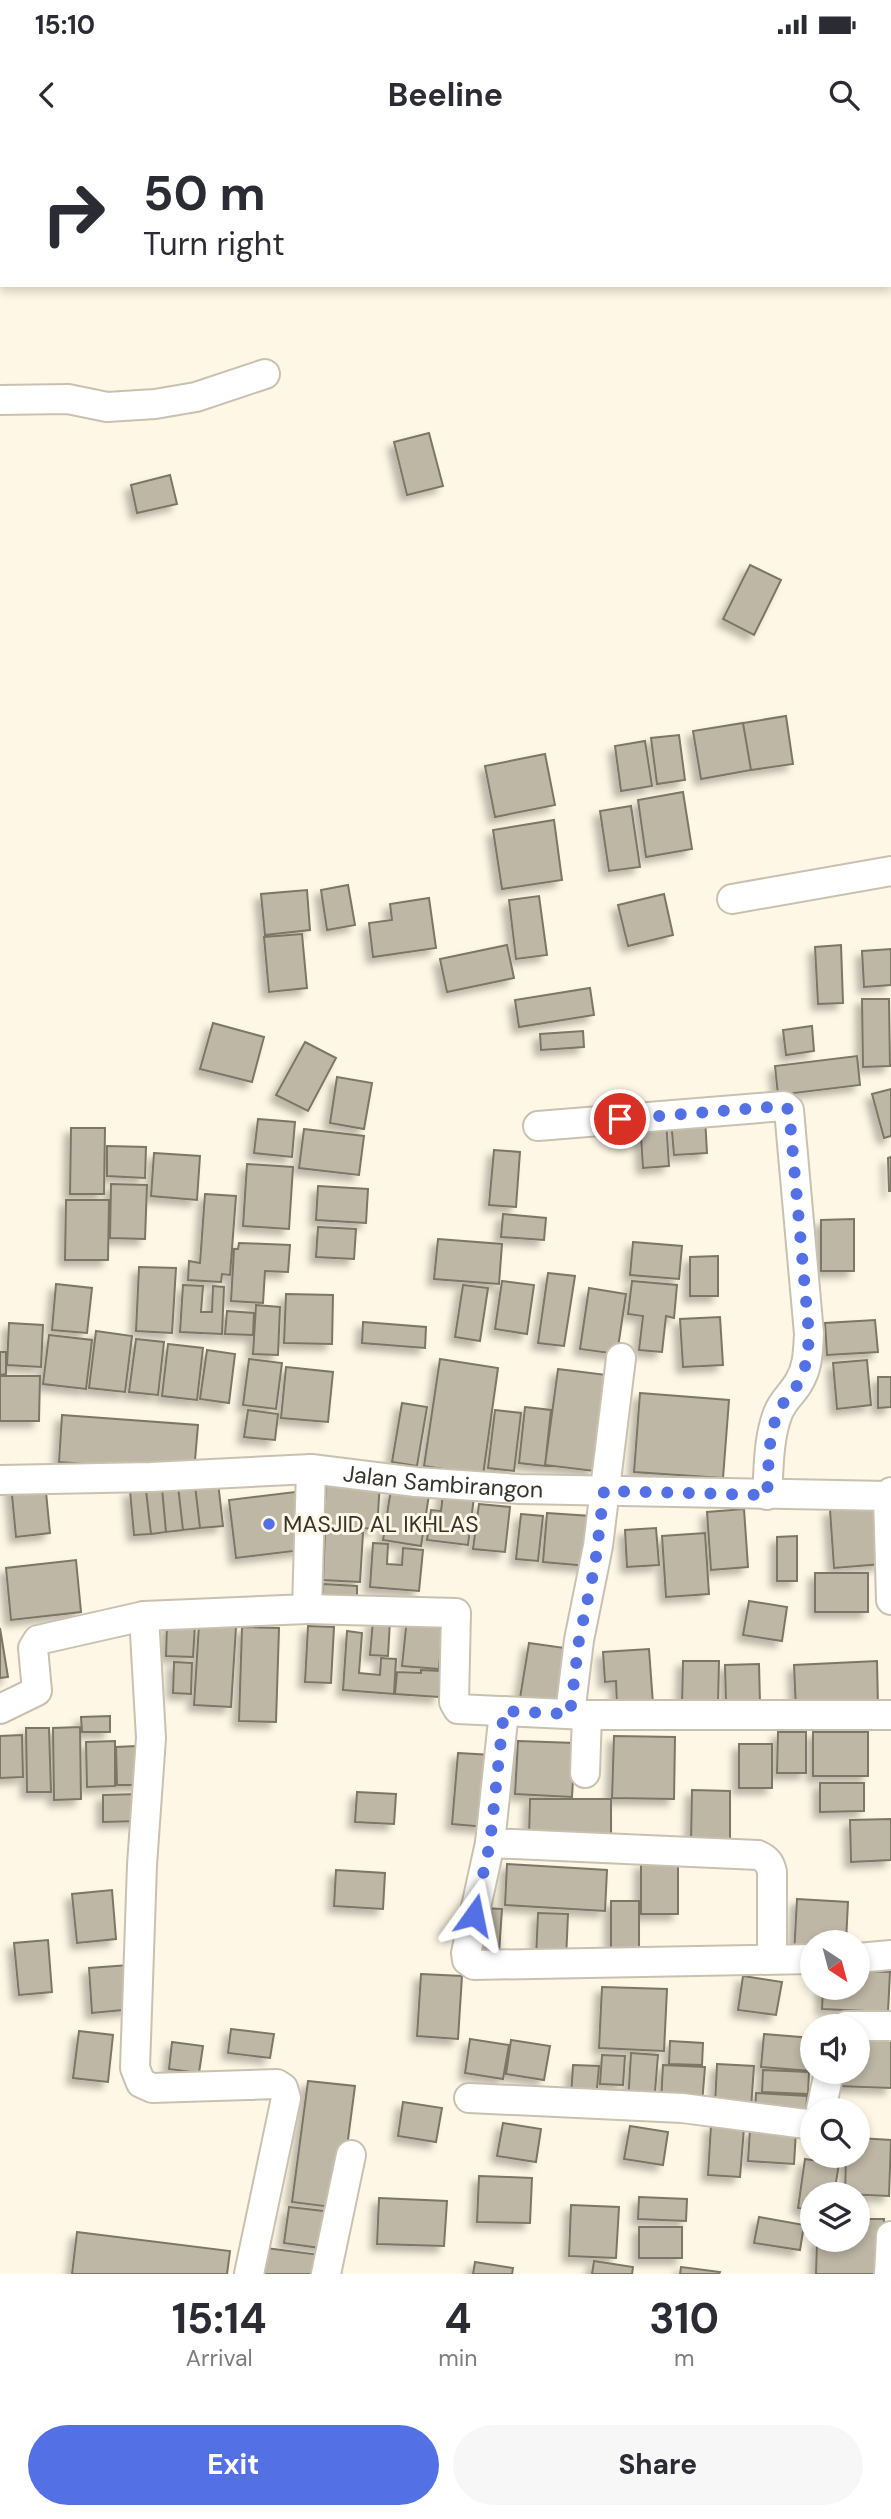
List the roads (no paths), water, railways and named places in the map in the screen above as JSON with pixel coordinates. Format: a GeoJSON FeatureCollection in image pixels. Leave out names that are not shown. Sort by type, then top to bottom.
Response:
{"type":"FeatureCollection","features":[{"type":"Feature","properties":{"kind":"street"},"geometry":{"type":"LineString","coordinates":[[0,400],[68,399],[107,407],[155,404],[196,397],[265,374]]}},
{"type":"Feature","properties":{"kind":"street"},"geometry":{"type":"LineString","coordinates":[[732,899],[891,871]]}},
{"type":"Feature","properties":{"kind":"street"},"geometry":{"type":"LineString","coordinates":[[538,1126],[784,1106],[789,1110],[809,1334],[807,1365],[777,1415],[769,1448],[767,1495]]}},
{"type":"Feature","properties":{"kind":"street"},"geometry":{"type":"LineString","coordinates":[[585,1773],[579,1715],[579,1640],[595,1565],[621,1357]]}},
{"type":"Feature","properties":{"kind":"street"},"geometry":{"type":"LineString","coordinates":[[307,1609],[311,1469]]}},
{"type":"Feature","properties":{"kind":"street","name":"Jalan Sambirangon"},"geometry":{"type":"LineString","coordinates":[[0,1480],[151,1477],[311,1469],[416,1482],[519,1489],[767,1495],[889,1494]]}},
{"type":"Feature","properties":{"kind":"street"},"geometry":{"type":"LineString","coordinates":[[889,1494],[891,1600]]}},
{"type":"Feature","properties":{"kind":"street"},"geometry":{"type":"LineString","coordinates":[[0,1709],[37,1692],[33,1648],[38,1640],[144,1616],[307,1609],[456,1613],[455,1705],[461,1710],[579,1715],[891,1715]]}},
{"type":"Feature","properties":{"kind":"street"},"geometry":{"type":"LineString","coordinates":[[144,1616],[151,1738],[141,1892],[135,2068],[141,2083],[152,2088],[277,2084],[285,2091],[286,2098],[249,2274]]}},
{"type":"Feature","properties":{"kind":"street"},"geometry":{"type":"LineString","coordinates":[[504,1711],[490,1843],[466,1953],[467,1960],[474,1965],[800,1959]]}},
{"type":"Feature","properties":{"kind":"street"},"geometry":{"type":"LineString","coordinates":[[490,1843],[758,1855],[769,1862],[772,1872],[772,1959]]}},
{"type":"Feature","properties":{"kind":"street"},"geometry":{"type":"LineString","coordinates":[[870,1957],[891,1955]]}},
{"type":"Feature","properties":{"kind":"street"},"geometry":{"type":"LineString","coordinates":[[870,2025],[891,2026]]}},
{"type":"Feature","properties":{"kind":"street"},"geometry":{"type":"LineString","coordinates":[[469,2098],[682,2108],[800,2123]]}},
{"type":"Feature","properties":{"kind":"street"},"geometry":{"type":"LineString","coordinates":[[326,2274],[351,2155]]}},
{"type":"Feature","properties":{"kind":"street"},"geometry":{"type":"LineString","coordinates":[[890,2268],[891,2236]]}},
{"type":"Feature","properties":{"kind":"place","name":"MASJID AL IKHLAS"},"geometry":{"type":"Point","coordinates":[269,1524]}}]}
